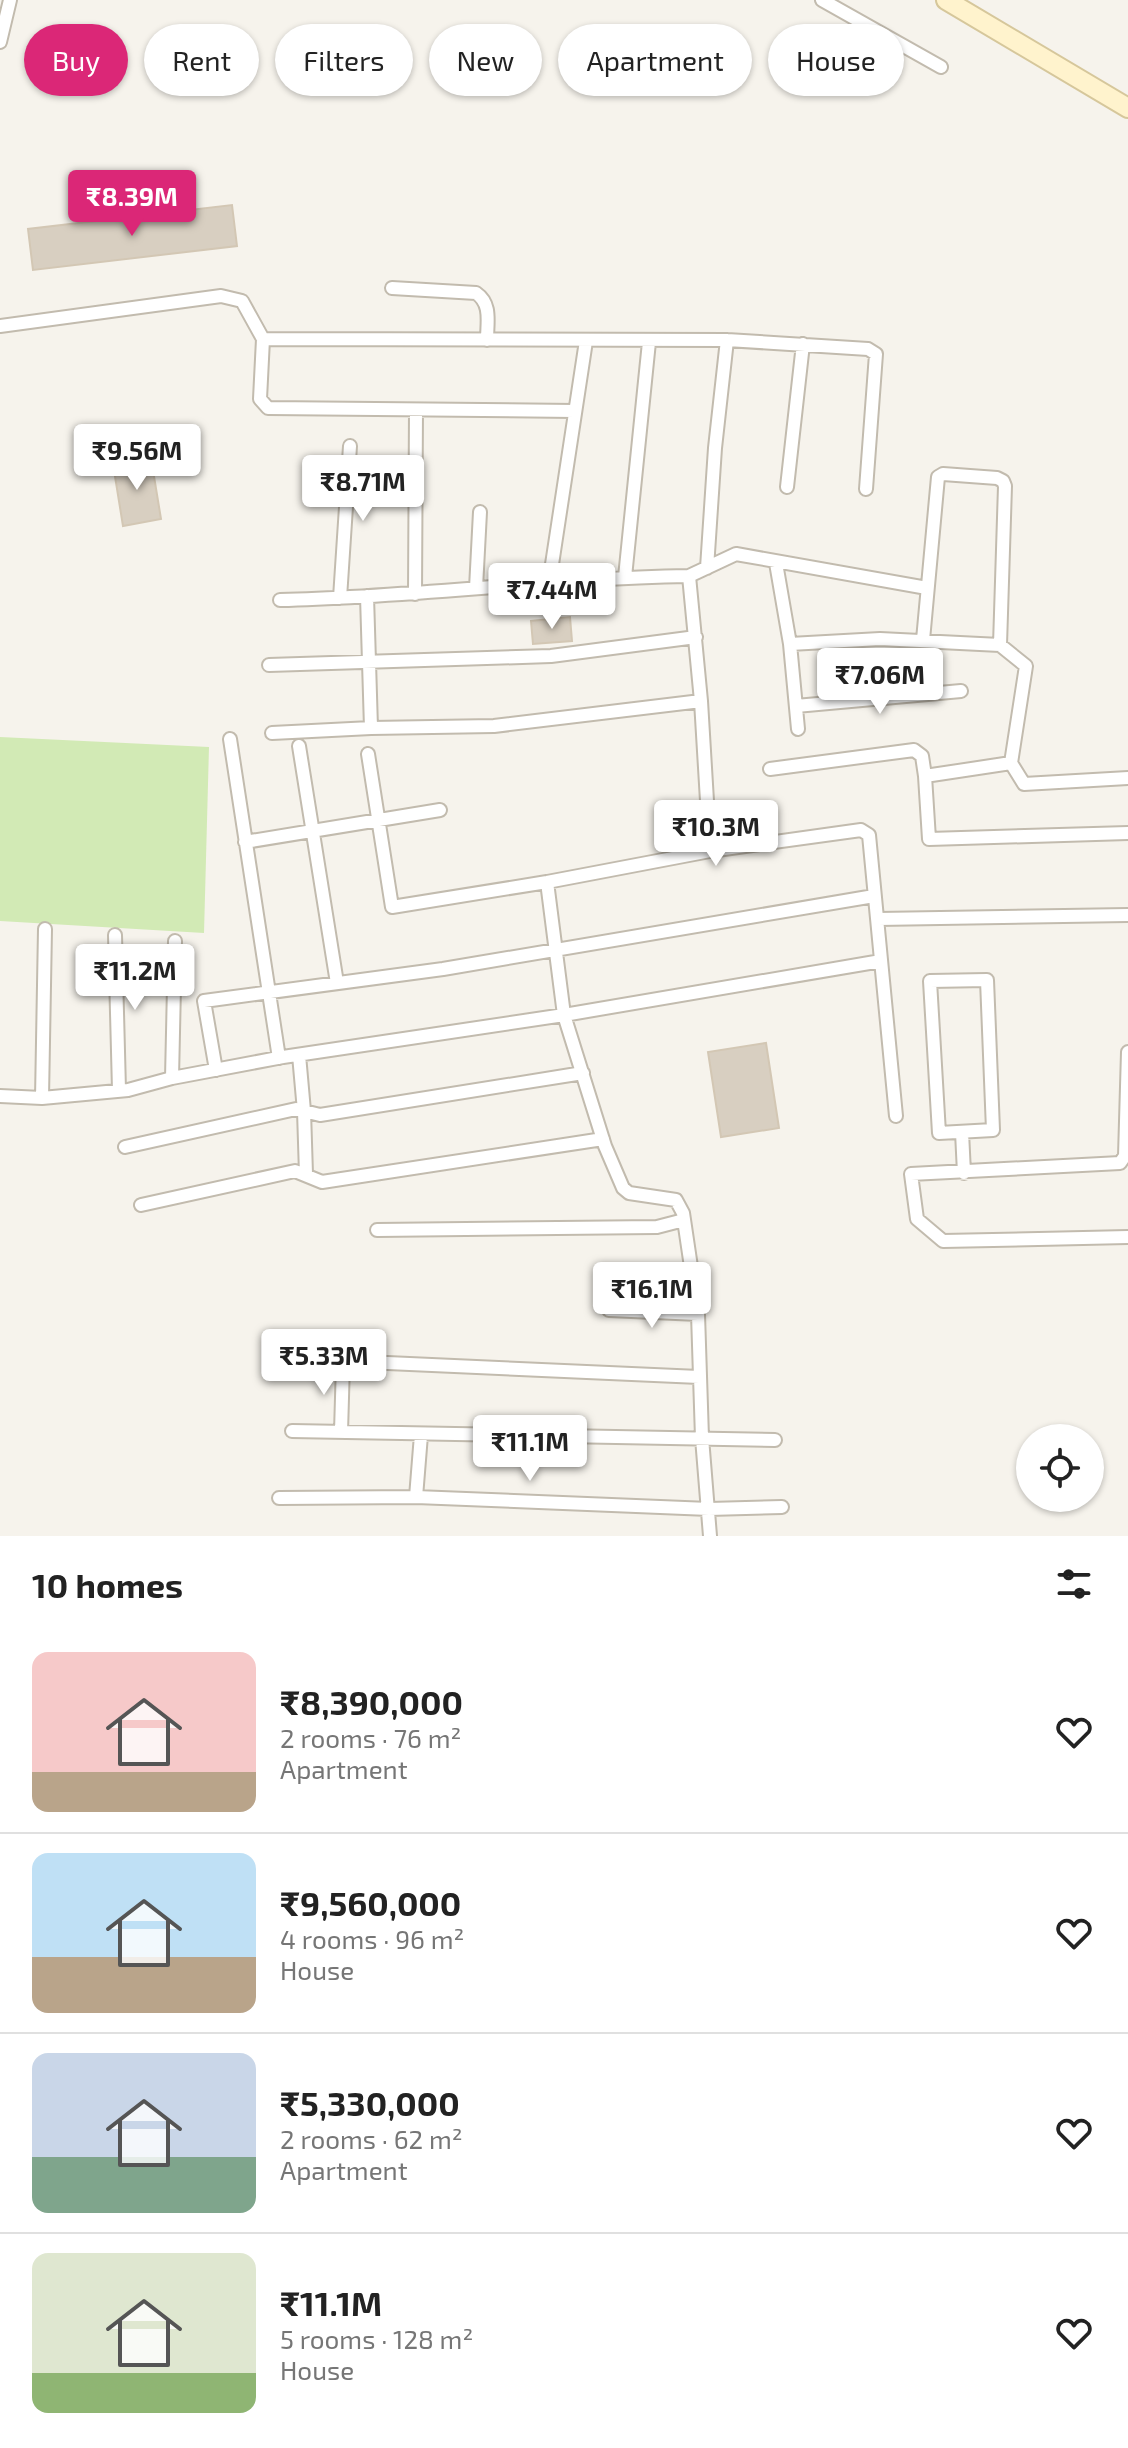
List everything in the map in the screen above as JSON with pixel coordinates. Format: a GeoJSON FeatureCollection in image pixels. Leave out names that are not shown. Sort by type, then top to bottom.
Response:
{"type":"FeatureCollection","features":[{"type":"Feature","properties":{"kind":"street"},"geometry":{"type":"LineString","coordinates":[[0,42],[10,0]]}},
{"type":"Feature","properties":{"kind":"street"},"geometry":{"type":"LineString","coordinates":[[822,0],[941,67]]}},
{"type":"Feature","properties":{"kind":"street"},"geometry":{"type":"LineString","coordinates":[[946,0],[1128,108]]}},
{"type":"Feature","properties":{"kind":"street"},"geometry":{"type":"LineString","coordinates":[[392,288],[476,293],[484,298],[487,306],[487,340]]}},
{"type":"Feature","properties":{"kind":"street"},"geometry":{"type":"LineString","coordinates":[[0,326],[221,296],[242,301],[263,339],[260,399],[268,408],[575,411]]}},
{"type":"Feature","properties":{"kind":"street"},"geometry":{"type":"LineString","coordinates":[[263,339],[727,340],[868,349],[876,354],[866,489]]}},
{"type":"Feature","properties":{"kind":"street"},"geometry":{"type":"LineString","coordinates":[[707,568],[715,448],[727,340]]}},
{"type":"Feature","properties":{"kind":"street"},"geometry":{"type":"LineString","coordinates":[[549,584],[586,341]]}},
{"type":"Feature","properties":{"kind":"street"},"geometry":{"type":"LineString","coordinates":[[625,577],[649,342]]}},
{"type":"Feature","properties":{"kind":"street"},"geometry":{"type":"LineString","coordinates":[[787,487],[803,344]]}},
{"type":"Feature","properties":{"kind":"street"},"geometry":{"type":"LineString","coordinates":[[415,594],[416,410]]}},
{"type":"Feature","properties":{"kind":"street"},"geometry":{"type":"LineString","coordinates":[[340,598],[350,446]]}},
{"type":"Feature","properties":{"kind":"street"},"geometry":{"type":"LineString","coordinates":[[923,640],[938,477],[943,474],[1003,481],[1000,645]]}},
{"type":"Feature","properties":{"kind":"street"},"geometry":{"type":"LineString","coordinates":[[476,588],[480,512]]}},
{"type":"Feature","properties":{"kind":"street"},"geometry":{"type":"LineString","coordinates":[[280,600],[415,594],[625,577],[689,576],[736,554],[927,588]]}},
{"type":"Feature","properties":{"kind":"street"},"geometry":{"type":"LineString","coordinates":[[776,563],[790,644],[798,729]]}},
{"type":"Feature","properties":{"kind":"street"},"geometry":{"type":"LineString","coordinates":[[689,576],[701,701],[710,851]]}},
{"type":"Feature","properties":{"kind":"street"},"geometry":{"type":"LineString","coordinates":[[367,596],[371,728]]}},
{"type":"Feature","properties":{"kind":"street"},"geometry":{"type":"LineString","coordinates":[[269,665],[551,656],[696,637]]}},
{"type":"Feature","properties":{"kind":"street"},"geometry":{"type":"LineString","coordinates":[[790,644],[880,639],[1000,645],[1026,666],[1011,763],[1024,784],[1128,778]]}},
{"type":"Feature","properties":{"kind":"street"},"geometry":{"type":"LineString","coordinates":[[796,706],[961,691]]}},
{"type":"Feature","properties":{"kind":"street"},"geometry":{"type":"LineString","coordinates":[[272,733],[494,726],[701,701]]}},
{"type":"Feature","properties":{"kind":"street"},"geometry":{"type":"LineString","coordinates":[[230,739],[279,1058]]}},
{"type":"Feature","properties":{"kind":"street"},"geometry":{"type":"LineString","coordinates":[[299,746],[337,983]]}},
{"type":"Feature","properties":{"kind":"street"},"geometry":{"type":"LineString","coordinates":[[770,769],[914,750],[922,756],[929,839],[1128,833]]}},
{"type":"Feature","properties":{"kind":"street"},"geometry":{"type":"LineString","coordinates":[[368,754],[392,907],[710,851],[861,830],[869,835],[896,1116]]}},
{"type":"Feature","properties":{"kind":"street"},"geometry":{"type":"LineString","coordinates":[[925,776],[1011,763]]}},
{"type":"Feature","properties":{"kind":"street"},"geometry":{"type":"LineString","coordinates":[[245,842],[440,810]]}},
{"type":"Feature","properties":{"kind":"street"},"geometry":{"type":"LineString","coordinates":[[547,882],[564,1015],[603,1139],[623,1188],[629,1193],[676,1200],[681,1206],[698,1314],[702,1438],[710,1536]]}},
{"type":"Feature","properties":{"kind":"street"},"geometry":{"type":"LineString","coordinates":[[216,1070],[204,1001],[443,969],[874,896]]}},
{"type":"Feature","properties":{"kind":"street"},"geometry":{"type":"LineString","coordinates":[[878,919],[1128,915]]}},
{"type":"Feature","properties":{"kind":"street"},"geometry":{"type":"LineString","coordinates":[[42,1098],[45,929]]}},
{"type":"Feature","properties":{"kind":"street"},"geometry":{"type":"LineString","coordinates":[[115,935],[119,1090]]}},
{"type":"Feature","properties":{"kind":"street"},"geometry":{"type":"LineString","coordinates":[[172,1078],[175,941]]}},
{"type":"Feature","properties":{"kind":"street"},"geometry":{"type":"LineString","coordinates":[[0,1096],[42,1098],[119,1090],[279,1058],[564,1015],[881,961]]}},
{"type":"Feature","properties":{"kind":"street"},"geometry":{"type":"LineString","coordinates":[[987,980],[993,1130],[962,1132],[939,1133],[930,981],[987,980]]}},
{"type":"Feature","properties":{"kind":"street"},"geometry":{"type":"LineString","coordinates":[[1128,1052],[1127,1156],[1120,1163],[911,1174],[917,1219],[943,1241],[1128,1237]]}},
{"type":"Feature","properties":{"kind":"street"},"geometry":{"type":"LineString","coordinates":[[299,1055],[306,1174]]}},
{"type":"Feature","properties":{"kind":"street"},"geometry":{"type":"LineString","coordinates":[[125,1147],[296,1109],[320,1115],[583,1073]]}},
{"type":"Feature","properties":{"kind":"street"},"geometry":{"type":"LineString","coordinates":[[962,1132],[964,1173]]}},
{"type":"Feature","properties":{"kind":"street"},"geometry":{"type":"LineString","coordinates":[[141,1205],[295,1171],[322,1182],[603,1139]]}},
{"type":"Feature","properties":{"kind":"street"},"geometry":{"type":"LineString","coordinates":[[377,1230],[657,1227],[684,1220]]}},
{"type":"Feature","properties":{"kind":"street"},"geometry":{"type":"LineString","coordinates":[[609,1310],[698,1314]]}},
{"type":"Feature","properties":{"kind":"street"},"geometry":{"type":"LineString","coordinates":[[298,1359],[699,1377]]}},
{"type":"Feature","properties":{"kind":"street"},"geometry":{"type":"LineString","coordinates":[[341,1432],[343,1363]]}},
{"type":"Feature","properties":{"kind":"street"},"geometry":{"type":"LineString","coordinates":[[292,1431],[775,1440]]}},
{"type":"Feature","properties":{"kind":"street"},"geometry":{"type":"LineString","coordinates":[[416,1497],[421,1435]]}},
{"type":"Feature","properties":{"kind":"street"},"geometry":{"type":"LineString","coordinates":[[279,1498],[416,1497],[709,1509],[782,1507]]}},
{"type":"Feature","properties":{"kind":"green space"},"geometry":{"type":"Polygon","coordinates":[[[0,737],[209,747],[204,933],[0,921],[0,737]]]}},
{"type":"Feature","properties":{"kind":"building"},"geometry":{"type":"Polygon","coordinates":[[[232,205],[237,246],[33,270],[28,229],[232,205]]]}},
{"type":"Feature","properties":{"kind":"building"},"geometry":{"type":"Polygon","coordinates":[[[151,458],[161,519],[123,526],[113,464],[151,458]]]}},
{"type":"Feature","properties":{"kind":"building"},"geometry":{"type":"Polygon","coordinates":[[[570,617],[572,641],[533,644],[531,621],[570,617]]]}},
{"type":"Feature","properties":{"kind":"building"},"geometry":{"type":"Polygon","coordinates":[[[766,1043],[779,1128],[721,1137],[708,1052],[766,1043]]]}}]}
